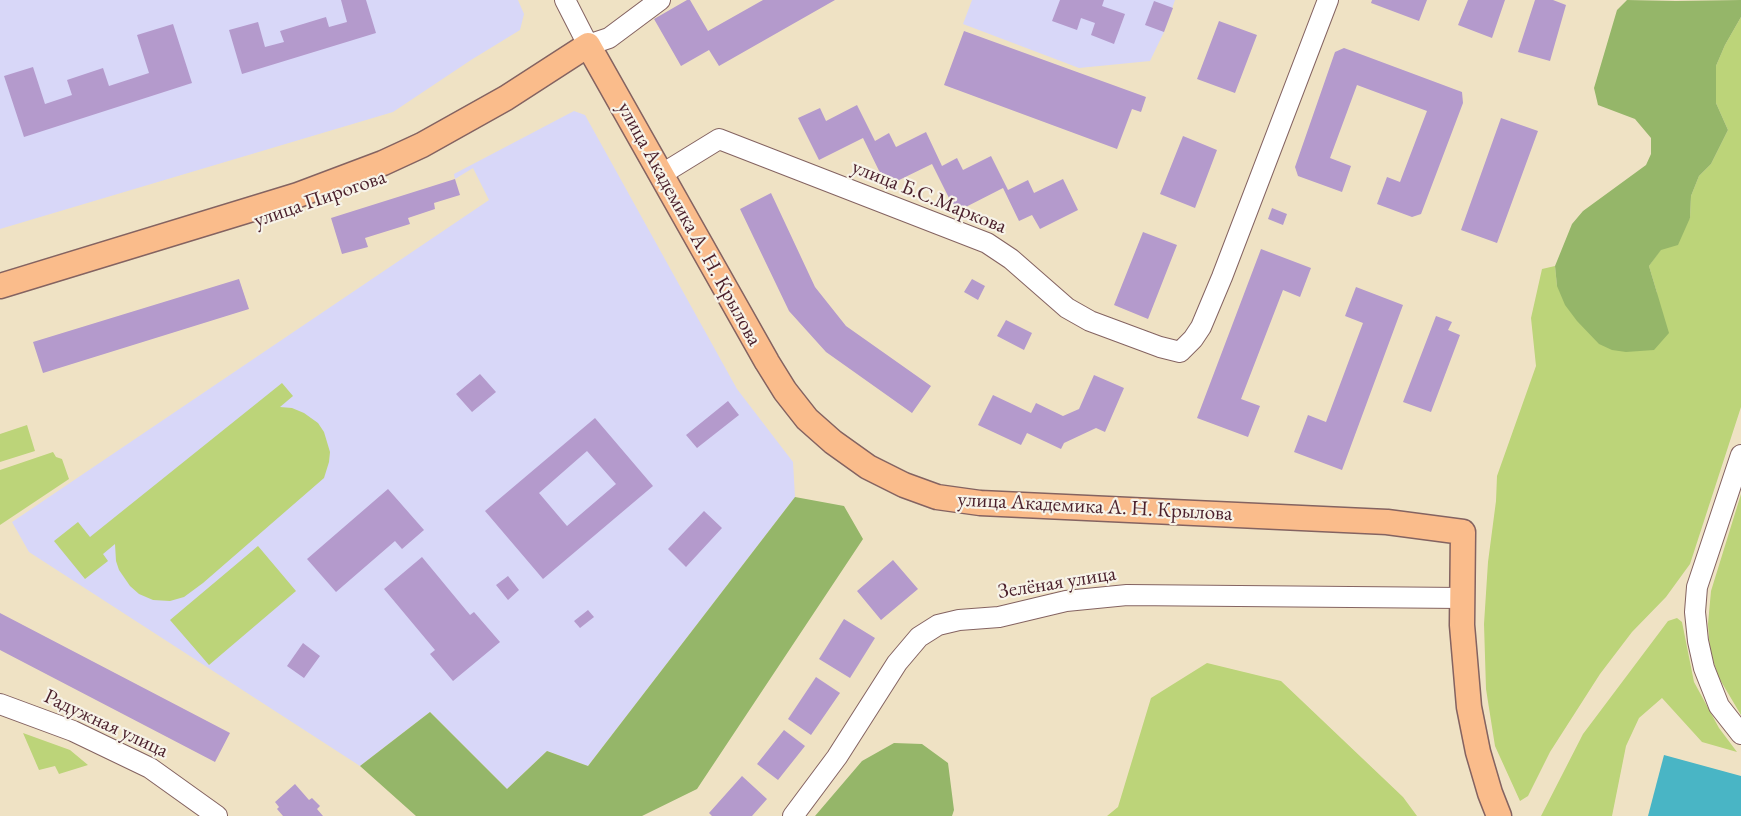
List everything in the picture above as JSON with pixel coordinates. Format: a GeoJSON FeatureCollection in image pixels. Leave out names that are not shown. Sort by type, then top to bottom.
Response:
{"type":"FeatureCollection","features":[{"type":"Feature","properties":{"kind":"main road","name":"улица Академика А. Н. Крылова"},"geometry":{"type":"LineString","coordinates":[[598,47],[662,174],[785,391],[807,419],[833,442],[868,467],[904,485],[937,496],[980,503],[1388,522],[1463,532],[1462,625],[1469,707],[1478,752],[1499,816]]}},
{"type":"Feature","properties":{"kind":"main road","name":"улица Пирогова"},"geometry":{"type":"LineString","coordinates":[[0,300],[237,221],[383,163],[422,145],[598,47]]}},
{"type":"Feature","properties":{"kind":"main road","name":"улица Пирогова"},"geometry":{"type":"LineString","coordinates":[[0,286],[237,221]]}},
{"type":"Feature","properties":{"kind":"street"},"geometry":{"type":"LineString","coordinates":[[564,0],[598,47]]}},
{"type":"Feature","properties":{"kind":"street","name":"улица Пирогова"},"geometry":{"type":"LineString","coordinates":[[598,47],[660,0]]}},
{"type":"Feature","properties":{"kind":"street","name":"улица Б.С.Маркова"},"geometry":{"type":"LineString","coordinates":[[662,174],[719,139],[987,243],[1011,259],[1067,308],[1090,321],[1150,344],[1180,352],[1201,327],[1328,0]]}},
{"type":"Feature","properties":{"kind":"street"},"geometry":{"type":"LineString","coordinates":[[1741,455],[1697,587],[1695,612],[1704,668],[1719,706],[1741,734]]}},
{"type":"Feature","properties":{"kind":"street","name":"Зелёная улица"},"geometry":{"type":"LineString","coordinates":[[793,816],[837,757],[897,663],[920,637],[938,625],[959,620],[999,617],[1066,601],[1127,596],[1462,598]]}},
{"type":"Feature","properties":{"kind":"street","name":"Радужная улица"},"geometry":{"type":"LineString","coordinates":[[0,704],[72,731],[150,768],[217,816]]}},
{"type":"Feature","properties":{"kind":"shaded area"},"geometry":{"type":"Polygon","coordinates":[[[0,0],[518,0],[524,14],[520,30],[393,112],[0,229],[0,0]]]}},
{"type":"Feature","properties":{"kind":"shaded area"},"geometry":{"type":"Polygon","coordinates":[[[972,0],[1175,0],[1164,32],[1150,61],[1079,68],[963,24],[972,0]]]}},
{"type":"Feature","properties":{"kind":"shaded area"},"geometry":{"type":"Polygon","coordinates":[[[574,111],[585,115],[737,389],[793,462],[795,497],[588,766],[547,751],[507,789],[430,712],[360,766],[29,552],[12,522],[489,200],[473,168],[455,179],[454,174],[574,111]]]}},
{"type":"Feature","properties":{"kind":"green space"},"geometry":{"type":"Polygon","coordinates":[[[1627,0],[1741,0],[1741,17],[1716,66],[1716,103],[1728,130],[1711,164],[1699,176],[1691,196],[1690,218],[1678,245],[1661,250],[1649,266],[1669,333],[1654,350],[1626,352],[1612,350],[1599,344],[1577,321],[1565,305],[1557,286],[1555,266],[1572,224],[1583,211],[1646,165],[1651,154],[1651,138],[1635,119],[1598,105],[1594,88],[1617,10],[1627,0]]]}},
{"type":"Feature","properties":{"kind":"green space"},"geometry":{"type":"Polygon","coordinates":[[[1741,17],[1741,407],[1690,564],[1666,597],[1632,632],[1600,674],[1550,752],[1528,796],[1520,801],[1495,746],[1486,689],[1484,624],[1497,476],[1536,366],[1531,318],[1542,269],[1555,266],[1557,286],[1657,293],[1649,266],[1661,249],[1690,218],[1691,196],[1699,176],[1711,164],[1728,130],[1716,103],[1716,66],[1741,17]]]}},
{"type":"Feature","properties":{"kind":"green space"},"geometry":{"type":"Polygon","coordinates":[[[282,383],[293,396],[280,407],[292,408],[304,413],[318,423],[324,432],[330,452],[324,478],[184,597],[170,601],[153,600],[139,594],[119,570],[115,544],[103,554],[108,561],[85,579],[54,541],[78,522],[90,537],[282,383]]]}},
{"type":"Feature","properties":{"kind":"green space"},"geometry":{"type":"Polygon","coordinates":[[[27,425],[35,451],[0,462],[0,434],[27,425]]]}},
{"type":"Feature","properties":{"kind":"green space"},"geometry":{"type":"Polygon","coordinates":[[[53,452],[56,457],[62,459],[69,479],[0,525],[0,470],[53,452]]]}},
{"type":"Feature","properties":{"kind":"green space"},"geometry":{"type":"Polygon","coordinates":[[[1741,494],[1741,715],[1719,678],[1710,651],[1708,624],[1711,591],[1741,494]]]}},
{"type":"Feature","properties":{"kind":"green space"},"geometry":{"type":"Polygon","coordinates":[[[795,497],[844,506],[863,539],[697,789],[642,816],[416,816],[360,766],[430,712],[507,789],[547,751],[588,766],[795,497]]]}},
{"type":"Feature","properties":{"kind":"green space"},"geometry":{"type":"Polygon","coordinates":[[[258,546],[296,591],[209,665],[170,620],[258,546]]]}},
{"type":"Feature","properties":{"kind":"green space"},"geometry":{"type":"Polygon","coordinates":[[[1677,618],[1682,622],[1694,682],[1719,728],[1737,752],[1702,742],[1662,698],[1639,718],[1626,746],[1612,816],[1541,816],[1583,734],[1668,621],[1677,618]]]}},
{"type":"Feature","properties":{"kind":"green space"},"geometry":{"type":"Polygon","coordinates":[[[1207,663],[1281,681],[1403,797],[1417,816],[1107,816],[1118,807],[1151,698],[1207,663]]]}},
{"type":"Feature","properties":{"kind":"green space"},"geometry":{"type":"Polygon","coordinates":[[[23,733],[70,750],[88,765],[59,774],[55,766],[39,770],[23,733]]]}},
{"type":"Feature","properties":{"kind":"green space"},"geometry":{"type":"Polygon","coordinates":[[[894,743],[922,744],[948,763],[954,810],[952,816],[815,816],[862,761],[894,743]]]}},
{"type":"Feature","properties":{"kind":"water"},"geometry":{"type":"Polygon","coordinates":[[[1664,755],[1741,776],[1741,816],[1648,816],[1664,755]]]}},
{"type":"Feature","properties":{"kind":"building"},"geometry":{"type":"Polygon","coordinates":[[[341,0],[366,0],[376,33],[242,74],[229,30],[258,22],[265,47],[284,42],[280,31],[326,17],[329,27],[347,22],[341,0]]]}},
{"type":"Feature","properties":{"kind":"building"},"geometry":{"type":"Polygon","coordinates":[[[690,0],[708,31],[763,0],[835,0],[719,66],[709,50],[681,66],[654,19],[690,0]]]}},
{"type":"Feature","properties":{"kind":"building"},"geometry":{"type":"Polygon","coordinates":[[[1060,0],[1104,0],[1102,6],[1125,14],[1114,44],[1091,35],[1095,23],[1081,18],[1077,30],[1052,21],[1060,0]]]}},
{"type":"Feature","properties":{"kind":"building"},"geometry":{"type":"Polygon","coordinates":[[[1372,0],[1427,0],[1419,21],[1371,3],[1372,0]]]}},
{"type":"Feature","properties":{"kind":"building"},"geometry":{"type":"Polygon","coordinates":[[[1468,0],[1505,0],[1492,38],[1458,25],[1468,0]]]}},
{"type":"Feature","properties":{"kind":"building"},"geometry":{"type":"Polygon","coordinates":[[[1535,0],[1553,0],[1566,5],[1550,61],[1518,52],[1535,0]]]}},
{"type":"Feature","properties":{"kind":"building"},"geometry":{"type":"Polygon","coordinates":[[[1154,1],[1173,8],[1164,32],[1145,25],[1154,1]]]}},
{"type":"Feature","properties":{"kind":"building"},"geometry":{"type":"Polygon","coordinates":[[[1219,21],[1257,35],[1235,93],[1197,79],[1219,21]]]}},
{"type":"Feature","properties":{"kind":"building"},"geometry":{"type":"Polygon","coordinates":[[[173,24],[192,83],[24,137],[4,76],[33,67],[45,104],[72,95],[67,80],[103,68],[109,86],[149,73],[137,35],[173,24]]]}},
{"type":"Feature","properties":{"kind":"building"},"geometry":{"type":"Polygon","coordinates":[[[964,31],[1146,97],[1141,112],[1132,109],[1117,149],[944,85],[964,31]]]}},
{"type":"Feature","properties":{"kind":"building"},"geometry":{"type":"Polygon","coordinates":[[[1344,48],[1462,92],[1463,103],[1421,214],[1412,217],[1377,204],[1387,177],[1400,182],[1427,111],[1357,85],[1330,158],[1351,166],[1342,192],[1298,176],[1295,167],[1335,52],[1344,48]]]}},
{"type":"Feature","properties":{"kind":"building"},"geometry":{"type":"Polygon","coordinates":[[[857,105],[875,141],[889,133],[896,147],[926,132],[942,166],[957,158],[963,170],[991,156],[1008,190],[1028,180],[1034,193],[1063,179],[1078,210],[1040,229],[1032,215],[1019,221],[1003,188],[956,212],[932,164],[895,182],[893,177],[884,181],[863,138],[819,160],[798,118],[820,108],[826,121],[857,105]]]}},
{"type":"Feature","properties":{"kind":"building"},"geometry":{"type":"Polygon","coordinates":[[[1501,118],[1538,131],[1497,243],[1461,230],[1501,118]]]}},
{"type":"Feature","properties":{"kind":"building"},"geometry":{"type":"Polygon","coordinates":[[[1183,136],[1217,150],[1195,208],[1160,194],[1183,136]]]}},
{"type":"Feature","properties":{"kind":"building"},"geometry":{"type":"Polygon","coordinates":[[[455,179],[460,195],[434,203],[435,209],[408,218],[410,224],[365,238],[368,247],[342,254],[331,218],[455,179]]]}},
{"type":"Feature","properties":{"kind":"building"},"geometry":{"type":"Polygon","coordinates":[[[771,193],[815,287],[846,326],[931,386],[912,413],[826,352],[789,311],[740,209],[771,193]]]}},
{"type":"Feature","properties":{"kind":"building"},"geometry":{"type":"Polygon","coordinates":[[[1272,208],[1287,214],[1283,225],[1268,219],[1272,208]]]}},
{"type":"Feature","properties":{"kind":"building"},"geometry":{"type":"Polygon","coordinates":[[[1143,232],[1177,245],[1148,319],[1114,305],[1143,232]]]}},
{"type":"Feature","properties":{"kind":"building"},"geometry":{"type":"Polygon","coordinates":[[[1261,249],[1311,268],[1300,297],[1283,290],[1241,399],[1260,406],[1248,437],[1197,418],[1261,249]]]}},
{"type":"Feature","properties":{"kind":"building"},"geometry":{"type":"Polygon","coordinates":[[[239,279],[249,309],[43,373],[33,342],[239,279]]]}},
{"type":"Feature","properties":{"kind":"building"},"geometry":{"type":"Polygon","coordinates":[[[972,279],[985,286],[978,300],[964,292],[972,279]]]}},
{"type":"Feature","properties":{"kind":"building"},"geometry":{"type":"Polygon","coordinates":[[[1356,287],[1403,305],[1342,470],[1294,452],[1308,415],[1326,422],[1363,323],[1345,316],[1356,287]]]}},
{"type":"Feature","properties":{"kind":"building"},"geometry":{"type":"Polygon","coordinates":[[[1436,316],[1452,322],[1448,330],[1460,335],[1431,412],[1403,402],[1436,316]]]}},
{"type":"Feature","properties":{"kind":"building"},"geometry":{"type":"Polygon","coordinates":[[[1006,320],[1032,333],[1024,350],[997,336],[1006,320]]]}},
{"type":"Feature","properties":{"kind":"building"},"geometry":{"type":"Polygon","coordinates":[[[480,374],[496,392],[472,412],[456,394],[480,374]]]}},
{"type":"Feature","properties":{"kind":"building"},"geometry":{"type":"Polygon","coordinates":[[[1094,375],[1124,388],[1105,432],[1096,428],[1064,443],[1061,449],[1027,433],[1021,445],[978,425],[993,395],[1031,413],[1036,403],[1063,416],[1079,409],[1094,375]]]}},
{"type":"Feature","properties":{"kind":"building"},"geometry":{"type":"Polygon","coordinates":[[[728,401],[739,415],[697,448],[686,435],[728,401]]]}},
{"type":"Feature","properties":{"kind":"building"},"geometry":{"type":"Polygon","coordinates":[[[595,418],[653,486],[543,579],[485,511],[595,418]],[[587,451],[539,493],[567,526],[616,484],[587,451]]]}},
{"type":"Feature","properties":{"kind":"building"},"geometry":{"type":"Polygon","coordinates":[[[388,489],[424,530],[402,549],[395,541],[336,592],[307,559],[388,489]]]}},
{"type":"Feature","properties":{"kind":"building"},"geometry":{"type":"Polygon","coordinates":[[[704,511],[722,528],[686,567],[668,549],[704,511]]]}},
{"type":"Feature","properties":{"kind":"building"},"geometry":{"type":"Polygon","coordinates":[[[422,557],[470,615],[474,612],[500,642],[453,681],[430,654],[435,650],[384,589],[422,557]]]}},
{"type":"Feature","properties":{"kind":"building"},"geometry":{"type":"Polygon","coordinates":[[[893,560],[918,589],[881,620],[857,591],[893,560]]]}},
{"type":"Feature","properties":{"kind":"building"},"geometry":{"type":"Polygon","coordinates":[[[508,576],[519,590],[508,600],[496,585],[508,576]]]}},
{"type":"Feature","properties":{"kind":"building"},"geometry":{"type":"Polygon","coordinates":[[[588,610],[594,617],[580,628],[574,621],[588,610]]]}},
{"type":"Feature","properties":{"kind":"building"},"geometry":{"type":"Polygon","coordinates":[[[0,613],[230,733],[215,762],[0,650],[0,613]]]}},
{"type":"Feature","properties":{"kind":"building"},"geometry":{"type":"Polygon","coordinates":[[[844,619],[875,638],[850,678],[819,659],[844,619]]]}},
{"type":"Feature","properties":{"kind":"building"},"geometry":{"type":"Polygon","coordinates":[[[303,643],[320,656],[304,678],[287,666],[303,643]]]}},
{"type":"Feature","properties":{"kind":"building"},"geometry":{"type":"Polygon","coordinates":[[[816,677],[840,693],[811,735],[788,719],[816,677]]]}},
{"type":"Feature","properties":{"kind":"building"},"geometry":{"type":"Polygon","coordinates":[[[784,730],[805,746],[778,780],[757,764],[784,730]]]}},
{"type":"Feature","properties":{"kind":"building"},"geometry":{"type":"Polygon","coordinates":[[[742,776],[767,799],[752,816],[712,816],[709,813],[742,776]]]}},
{"type":"Feature","properties":{"kind":"building"},"geometry":{"type":"Polygon","coordinates":[[[295,784],[309,800],[312,798],[320,806],[317,809],[323,816],[283,816],[275,802],[295,784]]]}}]}
